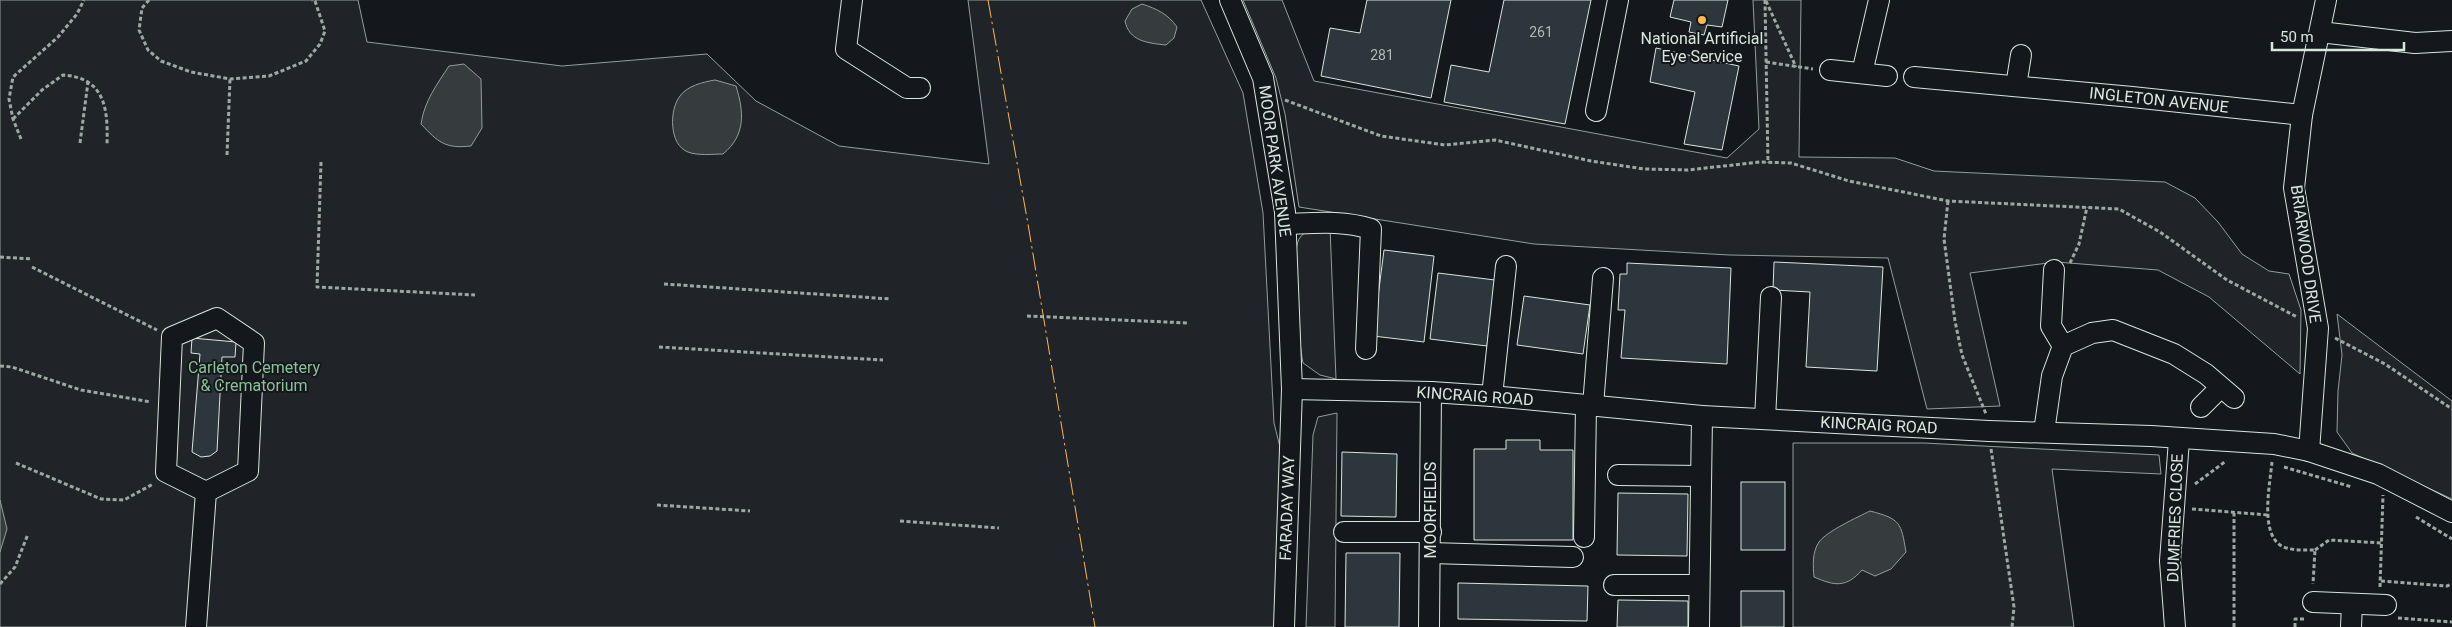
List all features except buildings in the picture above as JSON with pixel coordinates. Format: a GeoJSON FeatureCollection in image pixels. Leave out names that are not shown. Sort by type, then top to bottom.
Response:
{"type":"FeatureCollection","features":[{"type":"Feature","properties":{"kind":"street"},"geometry":{"type":"LineString","coordinates":[[852,0],[838,53],[907,88],[920,88]]}},
{"type":"Feature","properties":{"kind":"street","name":"MOOR PARK AVENUE"},"geometry":{"type":"LineString","coordinates":[[1230,0],[1263,78],[1286,224],[1292,389]]}},
{"type":"Feature","properties":{"kind":"street"},"geometry":{"type":"LineString","coordinates":[[1596,111],[1618,0]]}},
{"type":"Feature","properties":{"kind":"street"},"geometry":{"type":"LineString","coordinates":[[1862,73],[1879,0]]}},
{"type":"Feature","properties":{"kind":"street","name":"BRIARWOOD DRIVE"},"geometry":{"type":"LineString","coordinates":[[2308,451],[2318,328],[2294,188],[2302,116],[2326,0]]}},
{"type":"Feature","properties":{"kind":"street"},"geometry":{"type":"LineString","coordinates":[[2320,32],[2415,43],[2452,41]]}},
{"type":"Feature","properties":{"kind":"street"},"geometry":{"type":"LineString","coordinates":[[2016,86],[2021,55]]}},
{"type":"Feature","properties":{"kind":"street"},"geometry":{"type":"LineString","coordinates":[[1830,70],[1887,76]]}},
{"type":"Feature","properties":{"kind":"street","name":"INGLETON AVENUE"},"geometry":{"type":"LineString","coordinates":[[1914,77],[2302,116]]}},
{"type":"Feature","properties":{"kind":"street"},"geometry":{"type":"LineString","coordinates":[[1286,224],[1354,223],[1370,229],[1366,349]]}},
{"type":"Feature","properties":{"kind":"street"},"geometry":{"type":"LineString","coordinates":[[1492,396],[1506,266]]}},
{"type":"Feature","properties":{"kind":"street"},"geometry":{"type":"LineString","coordinates":[[2054,270],[2051,326],[2063,346]]}},
{"type":"Feature","properties":{"kind":"street"},"geometry":{"type":"LineString","coordinates":[[1584,537],[1589,406],[1603,278]]}},
{"type":"Feature","properties":{"kind":"street"},"geometry":{"type":"LineString","coordinates":[[1765,420],[1771,297]]}},
{"type":"Feature","properties":{"kind":"street"},"geometry":{"type":"LineString","coordinates":[[217,318],[254,343],[248,471],[206,492],[166,472],[172,337],[217,318]]}},
{"type":"Feature","properties":{"kind":"street"},"geometry":{"type":"LineString","coordinates":[[2044,432],[2052,376],[2063,346],[2092,333],[2113,330],[2174,354],[2206,374],[2227,393],[2201,407]]}},
{"type":"Feature","properties":{"kind":"street","name":"KINCRAIG ROAD"},"geometry":{"type":"LineString","coordinates":[[1292,389],[1431,392],[1765,420],[2274,444],[2308,451],[2381,489],[2452,512]]}},
{"type":"Feature","properties":{"kind":"street","name":"FARADAY WAY"},"geometry":{"type":"LineString","coordinates":[[1284,627],[1292,389]]}},
{"type":"Feature","properties":{"kind":"street","name":"MOORFIELDS"},"geometry":{"type":"LineString","coordinates":[[1429,627],[1431,392]]}},
{"type":"Feature","properties":{"kind":"street"},"geometry":{"type":"LineString","coordinates":[[1699,627],[1702,416]]}},
{"type":"Feature","properties":{"kind":"street","name":"DUMFRIES CLOSE"},"geometry":{"type":"LineString","coordinates":[[2174,627],[2170,561],[2179,440]]}},
{"type":"Feature","properties":{"kind":"street"},"geometry":{"type":"LineString","coordinates":[[1618,475],[1701,476]]}},
{"type":"Feature","properties":{"kind":"street"},"geometry":{"type":"LineString","coordinates":[[196,627],[206,492]]}},
{"type":"Feature","properties":{"kind":"street"},"geometry":{"type":"LineString","coordinates":[[1344,532],[1431,532]]}},
{"type":"Feature","properties":{"kind":"street"},"geometry":{"type":"LineString","coordinates":[[1430,553],[1573,556]]}},
{"type":"Feature","properties":{"kind":"street"},"geometry":{"type":"LineString","coordinates":[[1614,585],[1699,585]]}},
{"type":"Feature","properties":{"kind":"street"},"geometry":{"type":"LineString","coordinates":[[2313,602],[2383,605]]}},
{"type":"Feature","properties":{"kind":"street"},"geometry":{"type":"LineString","coordinates":[[2351,627],[2352,604]]}},
{"type":"Feature","properties":{"kind":"path"},"geometry":{"type":"LineString","coordinates":[[22,139],[13,119],[9,99],[13,77],[58,37],[77,14],[84,0]]}},
{"type":"Feature","properties":{"kind":"path"},"geometry":{"type":"LineString","coordinates":[[148,0],[142,8],[139,30],[148,50],[161,61],[191,72],[230,79],[269,76],[306,61],[320,44],[325,31],[315,2],[312,0]]}},
{"type":"Feature","properties":{"kind":"path"},"geometry":{"type":"LineString","coordinates":[[1765,0],[1768,163]]}},
{"type":"Feature","properties":{"kind":"path"},"geometry":{"type":"LineString","coordinates":[[1765,0],[1798,67],[1766,62]]}},
{"type":"Feature","properties":{"kind":"path"},"geometry":{"type":"LineString","coordinates":[[13,119],[42,90],[63,74],[75,76],[88,82],[104,102],[107,113],[107,145]]}},
{"type":"Feature","properties":{"kind":"path"},"geometry":{"type":"LineString","coordinates":[[227,155],[230,79]]}},
{"type":"Feature","properties":{"kind":"path"},"geometry":{"type":"LineString","coordinates":[[80,143],[88,82]]}},
{"type":"Feature","properties":{"kind":"path"},"geometry":{"type":"LineString","coordinates":[[1265,93],[1381,136],[1445,145],[1495,140],[1591,162],[1644,169],[1688,170],[1768,163],[1791,163],[1849,181],[1948,201],[2119,208],[2160,232],[2227,280],[2385,364],[2452,409]]}},
{"type":"Feature","properties":{"kind":"path"},"geometry":{"type":"LineString","coordinates":[[321,162],[317,287],[474,295]]}},
{"type":"Feature","properties":{"kind":"path"},"geometry":{"type":"LineString","coordinates":[[1948,201],[1944,239],[1955,321],[1962,355],[1984,407],[1989,431],[2014,606],[2012,627]]}},
{"type":"Feature","properties":{"kind":"path"},"geometry":{"type":"LineString","coordinates":[[0,257],[32,259]]}},
{"type":"Feature","properties":{"kind":"path"},"geometry":{"type":"LineString","coordinates":[[32,267],[172,337]]}},
{"type":"Feature","properties":{"kind":"path"},"geometry":{"type":"LineString","coordinates":[[664,284],[891,299]]}},
{"type":"Feature","properties":{"kind":"path"},"geometry":{"type":"LineString","coordinates":[[1027,316],[1190,324]]}},
{"type":"Feature","properties":{"kind":"path"},"geometry":{"type":"LineString","coordinates":[[659,347],[883,360]]}},
{"type":"Feature","properties":{"kind":"path"},"geometry":{"type":"LineString","coordinates":[[0,366],[12,367],[81,390],[169,405]]}},
{"type":"Feature","properties":{"kind":"path"},"geometry":{"type":"LineString","coordinates":[[2274,444],[2268,515],[2272,537],[2281,546],[2297,550],[2314,550],[2329,540],[2382,543]]}},
{"type":"Feature","properties":{"kind":"path"},"geometry":{"type":"LineString","coordinates":[[2174,504],[2223,461],[2233,462]]}},
{"type":"Feature","properties":{"kind":"path"},"geometry":{"type":"LineString","coordinates":[[16,462],[101,499],[124,500],[149,488],[166,472]]}},
{"type":"Feature","properties":{"kind":"path"},"geometry":{"type":"LineString","coordinates":[[2262,464],[2272,464],[2357,488]]}},
{"type":"Feature","properties":{"kind":"path"},"geometry":{"type":"LineString","coordinates":[[2381,489],[2391,501]]}},
{"type":"Feature","properties":{"kind":"path"},"geometry":{"type":"LineString","coordinates":[[2381,489],[2382,543],[2380,581],[2383,605],[2388,618],[2452,622]]}},
{"type":"Feature","properties":{"kind":"path"},"geometry":{"type":"LineString","coordinates":[[2174,504],[2234,513],[2268,515]]}},
{"type":"Feature","properties":{"kind":"path"},"geometry":{"type":"LineString","coordinates":[[657,505],[750,511]]}},
{"type":"Feature","properties":{"kind":"path"},"geometry":{"type":"LineString","coordinates":[[2234,513],[2234,627]]}},
{"type":"Feature","properties":{"kind":"path"},"geometry":{"type":"LineString","coordinates":[[2414,515],[2452,538]]}},
{"type":"Feature","properties":{"kind":"path"},"geometry":{"type":"LineString","coordinates":[[900,521],[999,528]]}},
{"type":"Feature","properties":{"kind":"path"},"geometry":{"type":"LineString","coordinates":[[0,584],[15,567],[28,534]]}},
{"type":"Feature","properties":{"kind":"path"},"geometry":{"type":"LineString","coordinates":[[2313,602],[2314,550]]}},
{"type":"Feature","properties":{"kind":"path"},"geometry":{"type":"LineString","coordinates":[[2380,581],[2447,586],[2452,584]]}},
{"type":"Feature","properties":{"kind":"green space","name":"Carleton Cemetery & Crematorium"},"geometry":{"type":"Polygon","coordinates":[[[0,0],[358,0],[367,42],[562,66],[707,54],[756,101],[839,146],[989,164],[968,0],[1201,0],[1243,93],[1263,213],[1274,423],[1288,479],[1284,627],[0,627],[0,0]]]}},
{"type":"Feature","properties":{"kind":"green space"},"geometry":{"type":"Polygon","coordinates":[[[1243,0],[1282,0],[1314,81],[1727,158],[1759,129],[1753,0],[1801,0],[1799,157],[1895,158],[1934,171],[2165,182],[2195,198],[2218,222],[2242,254],[2269,271],[2289,274],[2301,310],[2300,374],[2209,297],[2158,270],[2056,262],[1970,273],[2000,406],[1927,409],[1888,258],[1729,255],[1534,244],[1299,207],[1285,114],[1276,78],[1243,0]]]}},
{"type":"Feature","properties":{"kind":"green space"},"geometry":{"type":"Polygon","coordinates":[[[1330,227],[1336,379],[1320,375],[1303,363],[1295,280],[1296,248],[1299,239],[1308,231],[1330,227]]]}},
{"type":"Feature","properties":{"kind":"green space"},"geometry":{"type":"Polygon","coordinates":[[[2337,314],[2452,401],[2452,499],[2352,453],[2337,432],[2338,391],[2342,355],[2337,314]]]}},
{"type":"Feature","properties":{"kind":"green space"},"geometry":{"type":"Polygon","coordinates":[[[1337,413],[1335,627],[1306,627],[1313,435],[1318,417],[1337,413]]]}},
{"type":"Feature","properties":{"kind":"green space"},"geometry":{"type":"Polygon","coordinates":[[[1793,443],[1924,443],[2159,455],[2161,474],[2052,469],[2074,627],[1793,627],[1793,443]]]}},
{"type":"Feature","properties":{"kind":"shaded area"},"geometry":{"type":"Polygon","coordinates":[[[1142,4],[1162,12],[1177,27],[1174,38],[1166,45],[1140,40],[1130,33],[1127,28],[1125,21],[1132,9],[1142,4]]]}},
{"type":"Feature","properties":{"kind":"shaded area"},"geometry":{"type":"Polygon","coordinates":[[[464,64],[481,79],[482,128],[471,146],[462,147],[448,145],[437,140],[421,124],[428,101],[449,66],[464,64]]]}},
{"type":"Feature","properties":{"kind":"shaded area"},"geometry":{"type":"Polygon","coordinates":[[[715,80],[736,86],[741,105],[741,123],[736,139],[723,154],[688,152],[677,142],[674,135],[673,118],[676,102],[691,87],[715,80]]]}},
{"type":"Feature","properties":{"kind":"shaded area"},"geometry":{"type":"Polygon","coordinates":[[[0,500],[7,529],[0,552],[0,500]]]}},
{"type":"Feature","properties":{"kind":"shaded area"},"geometry":{"type":"Polygon","coordinates":[[[1870,511],[1888,517],[1898,524],[1903,534],[1906,552],[1891,569],[1875,576],[1862,570],[1851,580],[1840,584],[1814,577],[1814,555],[1819,542],[1835,529],[1870,511]]]}},
{"type":"Feature","properties":{"kind":"power"},"geometry":{"type":"LineString","coordinates":[[988,0],[1028,224],[1095,627]]}},
{"type":"Feature","properties":{"kind":"place","name":"National Artificial Eye Service"},"geometry":{"type":"Point","coordinates":[1702,20]}}]}
